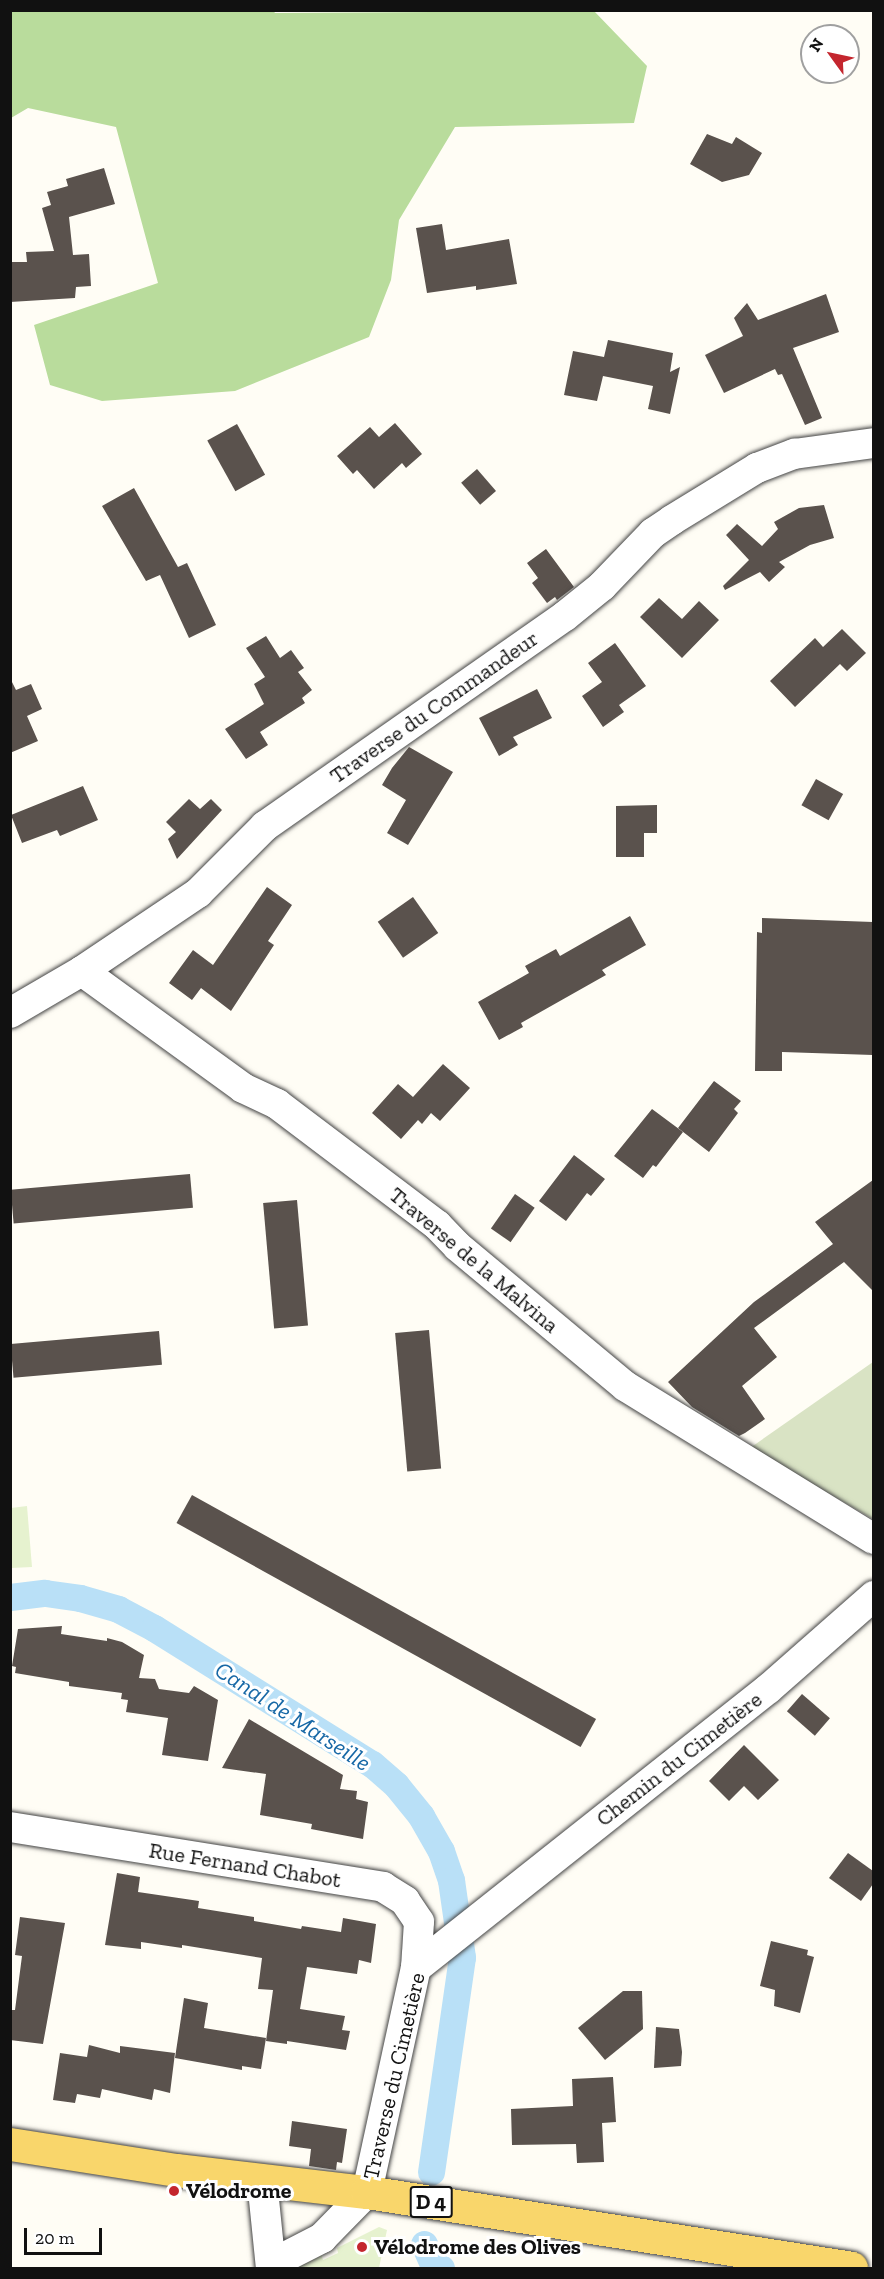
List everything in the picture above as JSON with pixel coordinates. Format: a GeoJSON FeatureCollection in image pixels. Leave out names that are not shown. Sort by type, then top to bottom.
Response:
{"type":"FeatureCollection","features":[{"type":"Feature","properties":{"kind":"main road","name":"D 4"},"geometry":{"type":"LineString","coordinates":[[10,2144],[262,2180],[367,2192],[851,2268]]}},
{"type":"Feature","properties":{"kind":"street","name":"Traverse du Commandeur"},"geometry":{"type":"LineString","coordinates":[[10,1013],[82,970],[198,893],[265,826],[565,616],[602,585],[653,533],[672,519],[757,468],[794,454],[873,442]]}},
{"type":"Feature","properties":{"kind":"street","name":"Traverse de la Malvina"},"geometry":{"type":"LineString","coordinates":[[82,970],[243,1088],[277,1104],[418,1211],[625,1386],[873,1539]]}},
{"type":"Feature","properties":{"kind":"street","name":"Chemin du Cimetière"},"geometry":{"type":"LineString","coordinates":[[479,1916],[768,1689],[873,1596]]}},
{"type":"Feature","properties":{"kind":"street","name":"Rue Fernand Chabot"},"geometry":{"type":"LineString","coordinates":[[10,1827],[383,1887],[405,1901],[419,1923],[416,1968]]}},
{"type":"Feature","properties":{"kind":"street","name":"Traverse du Cimetière"},"geometry":{"type":"LineString","coordinates":[[367,2192],[416,1968],[479,1916]]}},
{"type":"Feature","properties":{"kind":"street"},"geometry":{"type":"LineString","coordinates":[[262,2180],[271,2268]]}},
{"type":"Feature","properties":{"kind":"street"},"geometry":{"type":"LineString","coordinates":[[279,2268],[285,2256],[322,2238],[367,2192]]}},
{"type":"Feature","properties":{"kind":"green space"},"geometry":{"type":"Polygon","coordinates":[[[273,10],[275,13],[594,11],[647,66],[634,123],[455,127],[399,220],[391,280],[369,337],[235,391],[102,401],[50,385],[34,325],[158,283],[116,127],[28,108],[11,118],[11,11],[273,10]]]}},
{"type":"Feature","properties":{"kind":"green space"},"geometry":{"type":"Polygon","coordinates":[[[873,1362],[873,1519],[750,1448],[873,1362]]]}},
{"type":"Feature","properties":{"kind":"green space"},"geometry":{"type":"Polygon","coordinates":[[[27,1506],[32,1567],[11,1568],[11,1508],[27,1506]]]}},
{"type":"Feature","properties":{"kind":"green space","name":"Vélodrome des Olives"},"geometry":{"type":"Polygon","coordinates":[[[379,2227],[387,2230],[379,2268],[296,2268],[321,2253],[323,2260],[338,2253],[337,2248],[379,2227]]]}},
{"type":"Feature","properties":{"kind":"building"},"geometry":{"type":"Polygon","coordinates":[[[707,134],[732,144],[736,137],[762,153],[749,175],[722,182],[690,164],[707,134]]]}},
{"type":"Feature","properties":{"kind":"building"},"geometry":{"type":"Polygon","coordinates":[[[104,168],[115,204],[69,217],[73,255],[89,254],[91,286],[76,287],[75,298],[10,302],[10,262],[27,262],[26,252],[54,251],[42,208],[51,205],[47,192],[68,186],[66,179],[104,168]]]}},
{"type":"Feature","properties":{"kind":"building"},"geometry":{"type":"Polygon","coordinates":[[[442,224],[446,250],[509,239],[517,284],[476,290],[476,286],[427,293],[416,228],[442,224]]]}},
{"type":"Feature","properties":{"kind":"building"},"geometry":{"type":"Polygon","coordinates":[[[826,294],[839,332],[793,348],[822,418],[805,425],[782,374],[778,375],[775,369],[724,393],[705,355],[743,336],[734,318],[747,303],[758,320],[826,294]]]}},
{"type":"Feature","properties":{"kind":"building"},"geometry":{"type":"Polygon","coordinates":[[[608,340],[673,353],[670,372],[680,367],[670,414],[648,409],[653,386],[603,376],[597,401],[564,395],[573,351],[604,357],[608,340]]]}},
{"type":"Feature","properties":{"kind":"building"},"geometry":{"type":"Polygon","coordinates":[[[395,423],[422,454],[406,468],[402,463],[374,489],[357,470],[353,474],[337,456],[370,427],[379,437],[395,423]]]}},
{"type":"Feature","properties":{"kind":"building"},"geometry":{"type":"Polygon","coordinates":[[[237,424],[265,475],[235,491],[207,440],[237,424]]]}},
{"type":"Feature","properties":{"kind":"building"},"geometry":{"type":"Polygon","coordinates":[[[477,469],[496,491],[480,505],[461,483],[477,469]]]}},
{"type":"Feature","properties":{"kind":"building"},"geometry":{"type":"Polygon","coordinates":[[[134,488],[178,567],[187,563],[216,625],[189,638],[160,575],[146,581],[102,506],[134,488]]]}},
{"type":"Feature","properties":{"kind":"building"},"geometry":{"type":"Polygon","coordinates":[[[824,505],[834,538],[810,545],[779,562],[785,567],[769,582],[760,572],[725,590],[723,586],[749,560],[726,535],[737,524],[762,546],[778,529],[774,522],[799,508],[824,505]]]}},
{"type":"Feature","properties":{"kind":"building"},"geometry":{"type":"Polygon","coordinates":[[[546,549],[574,587],[557,600],[555,597],[547,603],[532,583],[538,578],[527,563],[546,549]]]}},
{"type":"Feature","properties":{"kind":"building"},"geometry":{"type":"Polygon","coordinates":[[[659,598],[682,619],[699,601],[719,620],[682,658],[640,617],[659,598]]]}},
{"type":"Feature","properties":{"kind":"building"},"geometry":{"type":"Polygon","coordinates":[[[842,629],[866,653],[847,671],[840,664],[795,707],[770,681],[815,638],[823,647],[842,629]]]}},
{"type":"Feature","properties":{"kind":"building"},"geometry":{"type":"Polygon","coordinates":[[[266,636],[280,658],[291,650],[304,668],[298,672],[312,690],[302,698],[305,703],[260,732],[268,745],[246,759],[225,729],[264,704],[254,684],[265,677],[246,648],[266,636]]]}},
{"type":"Feature","properties":{"kind":"building"},"geometry":{"type":"Polygon","coordinates":[[[615,643],[646,686],[619,705],[624,712],[603,727],[582,696],[602,682],[588,663],[615,643]]]}},
{"type":"Feature","properties":{"kind":"building"},"geometry":{"type":"Polygon","coordinates":[[[10,678],[16,690],[31,684],[42,709],[27,716],[38,741],[10,753],[10,678]]]}},
{"type":"Feature","properties":{"kind":"building"},"geometry":{"type":"Polygon","coordinates":[[[537,689],[552,718],[513,737],[518,745],[499,756],[479,718],[537,689]]]}},
{"type":"Feature","properties":{"kind":"building"},"geometry":{"type":"Polygon","coordinates":[[[409,747],[453,772],[408,845],[387,833],[406,800],[382,785],[409,747]]]}},
{"type":"Feature","properties":{"kind":"building"},"geometry":{"type":"Polygon","coordinates":[[[816,779],[843,794],[829,820],[801,805],[816,779]]]}},
{"type":"Feature","properties":{"kind":"building"},"geometry":{"type":"Polygon","coordinates":[[[83,786],[98,820],[60,836],[57,830],[22,843],[11,815],[83,786]]]}},
{"type":"Feature","properties":{"kind":"building"},"geometry":{"type":"Polygon","coordinates":[[[189,799],[200,809],[211,799],[222,810],[177,859],[168,839],[176,832],[166,822],[189,799]]]}},
{"type":"Feature","properties":{"kind":"building"},"geometry":{"type":"Polygon","coordinates":[[[657,805],[657,833],[644,833],[644,857],[616,857],[616,806],[657,805]]]}},
{"type":"Feature","properties":{"kind":"building"},"geometry":{"type":"Polygon","coordinates":[[[267,887],[292,905],[268,941],[274,945],[231,1011],[201,988],[192,1000],[169,983],[193,950],[213,965],[267,887]]]}},
{"type":"Feature","properties":{"kind":"building"},"geometry":{"type":"Polygon","coordinates":[[[413,897],[438,933],[403,958],[378,922],[413,897]]]}},
{"type":"Feature","properties":{"kind":"building"},"geometry":{"type":"Polygon","coordinates":[[[630,916],[646,945],[602,970],[606,975],[521,1023],[523,1027],[499,1040],[478,1002],[529,973],[525,966],[556,949],[560,956],[630,916]]]}},
{"type":"Feature","properties":{"kind":"building"},"geometry":{"type":"Polygon","coordinates":[[[762,918],[873,922],[873,1055],[782,1052],[782,1071],[755,1071],[757,932],[762,933],[762,918]]]}},
{"type":"Feature","properties":{"kind":"building"},"geometry":{"type":"Polygon","coordinates":[[[443,1064],[470,1088],[440,1121],[431,1113],[422,1124],[418,1120],[401,1139],[372,1113],[398,1084],[413,1097],[443,1064]]]}},
{"type":"Feature","properties":{"kind":"building"},"geometry":{"type":"Polygon","coordinates":[[[714,1081],[741,1101],[734,1109],[738,1113],[709,1152],[678,1128],[714,1081]]]}},
{"type":"Feature","properties":{"kind":"building"},"geometry":{"type":"Polygon","coordinates":[[[652,1109],[683,1132],[656,1167],[653,1165],[643,1178],[614,1156],[652,1109]]]}},
{"type":"Feature","properties":{"kind":"building"},"geometry":{"type":"Polygon","coordinates":[[[574,1155],[605,1179],[591,1196],[587,1193],[566,1221],[539,1201],[574,1155]]]}},
{"type":"Feature","properties":{"kind":"building"},"geometry":{"type":"Polygon","coordinates":[[[190,1174],[193,1208],[14,1224],[11,1190],[190,1174]]]}},
{"type":"Feature","properties":{"kind":"building"},"geometry":{"type":"Polygon","coordinates":[[[873,1180],[873,1291],[844,1262],[754,1328],[777,1357],[742,1386],[765,1419],[745,1433],[739,1436],[692,1407],[668,1382],[754,1302],[833,1244],[815,1222],[873,1180]]]}},
{"type":"Feature","properties":{"kind":"building"},"geometry":{"type":"Polygon","coordinates":[[[515,1194],[535,1208],[511,1242],[491,1228],[515,1194]]]}},
{"type":"Feature","properties":{"kind":"building"},"geometry":{"type":"Polygon","coordinates":[[[297,1200],[308,1326],[274,1328],[263,1203],[297,1200]]]}},
{"type":"Feature","properties":{"kind":"building"},"geometry":{"type":"Polygon","coordinates":[[[429,1330],[441,1468],[407,1471],[395,1333],[429,1330]]]}},
{"type":"Feature","properties":{"kind":"building"},"geometry":{"type":"Polygon","coordinates":[[[159,1331],[162,1365],[14,1378],[11,1344],[159,1331]]]}},
{"type":"Feature","properties":{"kind":"building"},"geometry":{"type":"Polygon","coordinates":[[[192,1495],[596,1719],[581,1747],[176,1523],[192,1495]]]}},
{"type":"Feature","properties":{"kind":"building"},"geometry":{"type":"Polygon","coordinates":[[[62,1626],[61,1634],[107,1641],[107,1638],[122,1642],[144,1655],[139,1678],[155,1679],[159,1689],[189,1693],[194,1686],[218,1700],[208,1761],[162,1755],[168,1718],[126,1712],[128,1700],[121,1699],[122,1693],[69,1686],[69,1682],[15,1673],[16,1667],[12,1666],[18,1629],[62,1626]]]}},
{"type":"Feature","properties":{"kind":"building"},"geometry":{"type":"Polygon","coordinates":[[[802,1694],[830,1718],[815,1736],[787,1711],[802,1694]]]}},
{"type":"Feature","properties":{"kind":"building"},"geometry":{"type":"Polygon","coordinates":[[[249,1719],[343,1775],[340,1789],[357,1791],[356,1799],[368,1802],[363,1839],[311,1829],[312,1824],[260,1815],[266,1774],[222,1768],[249,1719]]]}},
{"type":"Feature","properties":{"kind":"building"},"geometry":{"type":"Polygon","coordinates":[[[744,1745],[779,1780],[758,1800],[744,1786],[729,1801],[709,1781],[744,1745]]]}},
{"type":"Feature","properties":{"kind":"building"},"geometry":{"type":"Polygon","coordinates":[[[848,1853],[873,1871],[873,1884],[861,1901],[829,1878],[848,1853]]]}},
{"type":"Feature","properties":{"kind":"building"},"geometry":{"type":"Polygon","coordinates":[[[117,1873],[140,1877],[138,1892],[199,1901],[198,1908],[254,1917],[254,1921],[301,1929],[302,1926],[341,1932],[343,1918],[376,1924],[371,1963],[359,1960],[357,1974],[307,1967],[300,2009],[345,2016],[342,2030],[350,2031],[346,2050],[287,2041],[287,2044],[266,2041],[273,1990],[258,1989],[262,1958],[182,1945],[182,1948],[141,1942],[141,1949],[105,1945],[117,1873]]]}},
{"type":"Feature","properties":{"kind":"building"},"geometry":{"type":"Polygon","coordinates":[[[20,1917],[65,1923],[43,2044],[10,2040],[10,2010],[15,2010],[22,1956],[15,1955],[20,1917]]]}},
{"type":"Feature","properties":{"kind":"building"},"geometry":{"type":"Polygon","coordinates":[[[771,1941],[808,1950],[807,1955],[814,1957],[800,2013],[774,2006],[775,1990],[760,1986],[771,1941]]]}},
{"type":"Feature","properties":{"kind":"building"},"geometry":{"type":"Polygon","coordinates":[[[623,1991],[642,1991],[643,2029],[605,2060],[578,2028],[623,1991]]]}},
{"type":"Feature","properties":{"kind":"building"},"geometry":{"type":"Polygon","coordinates":[[[184,1998],[208,2003],[204,2028],[266,2038],[261,2069],[242,2066],[242,2070],[175,2058],[184,1998]]]}},
{"type":"Feature","properties":{"kind":"building"},"geometry":{"type":"Polygon","coordinates":[[[656,2027],[679,2029],[681,2066],[654,2068],[656,2027]]]}},
{"type":"Feature","properties":{"kind":"building"},"geometry":{"type":"Polygon","coordinates":[[[89,2045],[120,2053],[120,2046],[175,2053],[170,2093],[154,2089],[152,2100],[102,2089],[100,2098],[77,2094],[75,2103],[53,2100],[60,2053],[87,2057],[89,2045]]]}},
{"type":"Feature","properties":{"kind":"building"},"geometry":{"type":"Polygon","coordinates":[[[613,2077],[616,2122],[602,2123],[604,2162],[577,2163],[576,2144],[512,2145],[511,2109],[573,2106],[572,2079],[613,2077]]]}},
{"type":"Feature","properties":{"kind":"building"},"geometry":{"type":"Polygon","coordinates":[[[292,2121],[347,2129],[342,2163],[337,2162],[336,2170],[309,2166],[311,2149],[289,2146],[292,2121]]]}},
{"type":"Feature","properties":{"kind":"waterway","name":"Canal de Marseille"},"geometry":{"type":"LineString","coordinates":[[10,1597],[45,1593],[80,1598],[118,1609],[154,1628],[372,1764],[396,1785],[421,1816],[441,1851],[451,1880],[462,1957],[431,2172]]}},
{"type":"Feature","properties":{"kind":"waterway","name":"Canal de Marseille"},"geometry":{"type":"LineString","coordinates":[[424,2244],[433,2264],[441,2268]]}},
{"type":"Feature","properties":{"kind":"place","name":"Vélodrome"},"geometry":{"type":"Point","coordinates":[174,2191]}},
{"type":"Feature","properties":{"kind":"place","name":"Vélodrome des Olives"},"geometry":{"type":"Point","coordinates":[362,2247]}}]}
